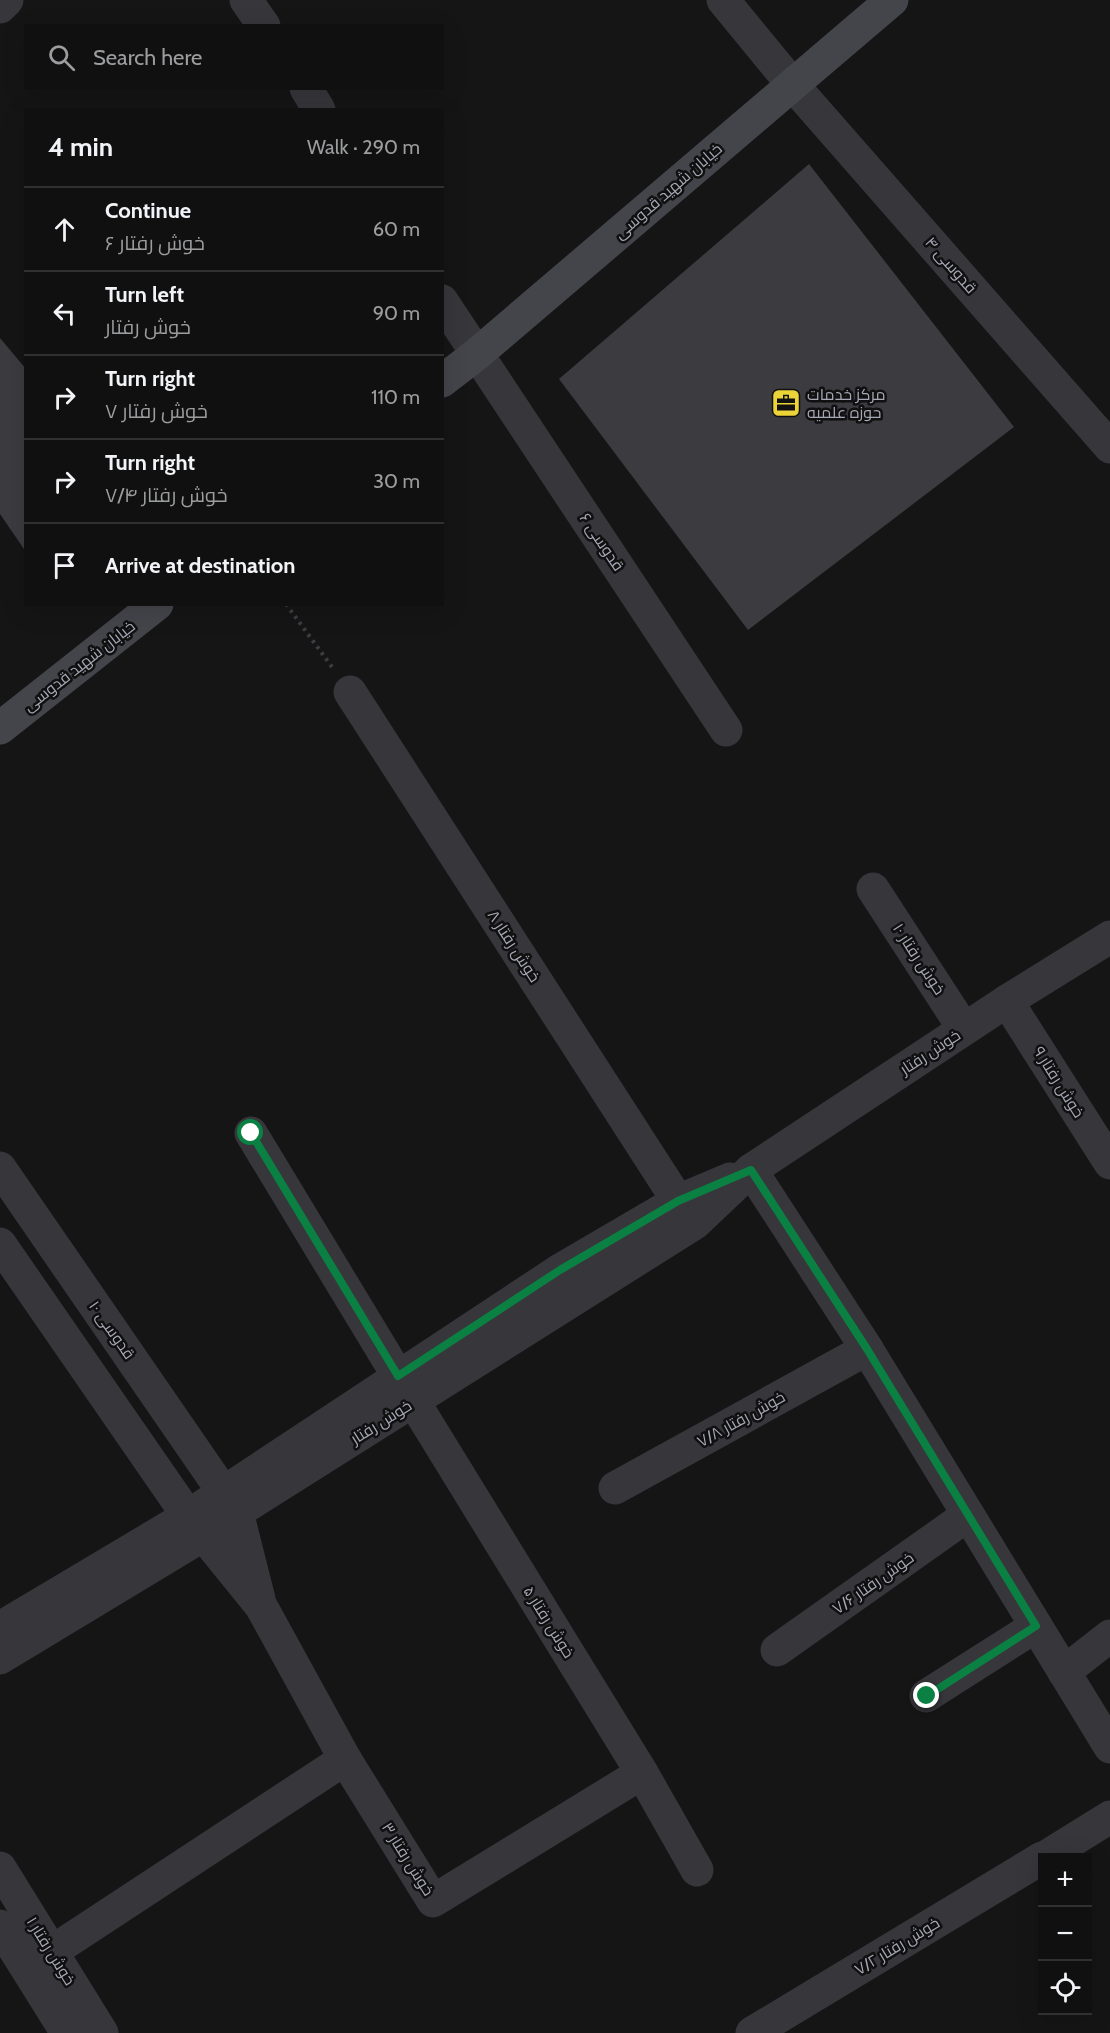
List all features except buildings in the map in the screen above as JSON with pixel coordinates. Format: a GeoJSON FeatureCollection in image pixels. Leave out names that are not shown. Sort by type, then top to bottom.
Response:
{"type":"FeatureCollection","features":[{"type":"Feature","properties":{"kind":"main road","name":"خیابان شهید قدوسی"},"geometry":{"type":"LineString","coordinates":[[444,379],[477,354],[892,0]]}},
{"type":"Feature","properties":{"kind":"main road","name":"خیابان شهید قدوسی"},"geometry":{"type":"LineString","coordinates":[[0,728],[154,606]]}},
{"type":"Feature","properties":{"kind":"street"},"geometry":{"type":"LineString","coordinates":[[0,7],[7,0]]}},
{"type":"Feature","properties":{"kind":"street"},"geometry":{"type":"LineString","coordinates":[[246,0],[263,24]]}},
{"type":"Feature","properties":{"kind":"street","name":"قدوسی ۴"},"geometry":{"type":"LineString","coordinates":[[723,0],[792,84],[1108,442]]}},
{"type":"Feature","properties":{"kind":"street"},"geometry":{"type":"LineString","coordinates":[[307,90],[319,108]]}},
{"type":"Feature","properties":{"kind":"street","name":"قدوسی ۶"},"geometry":{"type":"LineString","coordinates":[[444,304],[726,730]]}},
{"type":"Feature","properties":{"kind":"street","name":"خوش رفتار ۸"},"geometry":{"type":"LineString","coordinates":[[350,692],[678,1201]]}},
{"type":"Feature","properties":{"kind":"street","name":"خوش رفتار ۱۰"},"geometry":{"type":"LineString","coordinates":[[873,889],[964,1029]]}},
{"type":"Feature","properties":{"kind":"street","name":"خوش رفتار"},"geometry":{"type":"LineString","coordinates":[[0,1658],[230,1502],[405,1389],[694,1223],[751,1170],[1007,1000],[1110,937]]}},
{"type":"Feature","properties":{"kind":"street","name":"خوش رفتار ۹"},"geometry":{"type":"LineString","coordinates":[[1007,1000],[1110,1163]]}},
{"type":"Feature","properties":{"kind":"street","name":"خوش رفتار ۵"},"geometry":{"type":"LineString","coordinates":[[251,1133],[405,1389],[642,1773],[697,1870]]}},
{"type":"Feature","properties":{"kind":"street","name":"قدوسی ۱۰"},"geometry":{"type":"LineString","coordinates":[[0,1168],[230,1502]]}},
{"type":"Feature","properties":{"kind":"street"},"geometry":{"type":"LineString","coordinates":[[751,1170],[867,1349],[1110,1747]]}},
{"type":"Feature","properties":{"kind":"street","name":"خوش رفتار"},"geometry":{"type":"LineString","coordinates":[[405,1389],[560,1270],[678,1201],[751,1170]]}},
{"type":"Feature","properties":{"kind":"street"},"geometry":{"type":"LineString","coordinates":[[0,1244],[195,1526],[261,1606]]}},
{"type":"Feature","properties":{"kind":"street","name":"خوش رفتار ۷/۸"},"geometry":{"type":"LineString","coordinates":[[615,1488],[867,1349]]}},
{"type":"Feature","properties":{"kind":"street"},"geometry":{"type":"LineString","coordinates":[[230,1502],[261,1606]]}},
{"type":"Feature","properties":{"kind":"street","name":"خوش رفتار ۷/۶"},"geometry":{"type":"LineString","coordinates":[[777,1650],[968,1515]]}},
{"type":"Feature","properties":{"kind":"street","name":"خوش رفتار"},"geometry":{"type":"LineString","coordinates":[[0,1628],[195,1526]]}},
{"type":"Feature","properties":{"kind":"street","name":"خوش رفتار ۳"},"geometry":{"type":"LineString","coordinates":[[261,1606],[345,1759],[433,1901],[642,1773]]}},
{"type":"Feature","properties":{"kind":"street"},"geometry":{"type":"LineString","coordinates":[[927,1696],[1036,1626]]}},
{"type":"Feature","properties":{"kind":"street"},"geometry":{"type":"LineString","coordinates":[[1064,1672],[1110,1636]]}},
{"type":"Feature","properties":{"kind":"street"},"geometry":{"type":"LineString","coordinates":[[40,1961],[345,1759]]}},
{"type":"Feature","properties":{"kind":"street","name":"خوش رفتار ۷/۲"},"geometry":{"type":"LineString","coordinates":[[1051,1853],[1110,1817]]}},
{"type":"Feature","properties":{"kind":"street","name":"خوش رفتار ۷/۲"},"geometry":{"type":"LineString","coordinates":[[752,2033],[1038,1861]]}},
{"type":"Feature","properties":{"kind":"street","name":"خوش رفتار ۱"},"geometry":{"type":"LineString","coordinates":[[0,1868],[68,2033]]}},
{"type":"Feature","properties":{"kind":"street","name":"خوش رفتار ۱"},"geometry":{"type":"LineString","coordinates":[[0,1926],[40,1961],[102,2033]]}},
{"type":"Feature","properties":{"kind":"path"},"geometry":{"type":"LineString","coordinates":[[287,606],[350,692]]}},
{"type":"Feature","properties":{"kind":"place","name":"مرکز خدمات حوزه علمیه"},"geometry":{"type":"Point","coordinates":[786,403]}},
{"type":"Feature","properties":{"kind":"route"},"geometry":{"type":"LineString","coordinates":[[251,1133],[398,1376],[560,1270],[678,1201],[751,1170],[867,1349],[1036,1626],[927,1696]]}}]}
